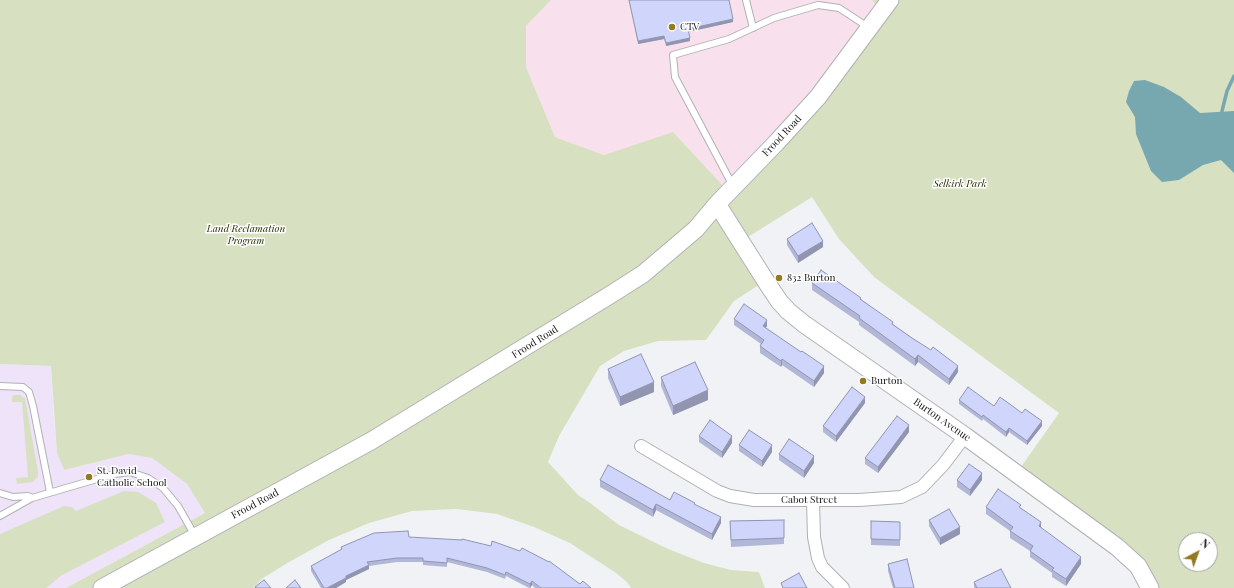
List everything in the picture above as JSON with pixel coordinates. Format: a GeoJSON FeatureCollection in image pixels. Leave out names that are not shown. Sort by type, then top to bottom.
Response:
{"type":"FeatureCollection","features":[{"type":"Feature","properties":{"kind":"street","name":"Frood Road"},"geometry":{"type":"LineString","coordinates":[[102,588],[371,441],[610,296],[643,274],[696,229],[717,204],[818,97],[890,0]]}},
{"type":"Feature","properties":{"kind":"street","name":"Burton Avenue"},"geometry":{"type":"LineString","coordinates":[[717,204],[765,280],[779,301],[788,311],[804,324],[965,436],[1117,547],[1138,566],[1150,588]]}},
{"type":"Feature","properties":{"kind":"street","name":"Cabot Street"},"geometry":{"type":"LineString","coordinates":[[641,446],[730,496],[754,500],[813,501],[884,499],[901,497],[922,487],[943,465],[965,436]]}},
{"type":"Feature","properties":{"kind":"street"},"geometry":{"type":"LineString","coordinates":[[813,501],[814,537],[818,558],[822,567],[830,577],[843,588]]}},
{"type":"Feature","properties":{"kind":"lane"},"geometry":{"type":"LineString","coordinates":[[746,0],[753,28]]}},
{"type":"Feature","properties":{"kind":"lane"},"geometry":{"type":"LineString","coordinates":[[734,187],[675,77],[673,55],[729,39],[774,18],[828,3],[839,8],[870,28]]}},
{"type":"Feature","properties":{"kind":"lane"},"geometry":{"type":"LineString","coordinates":[[0,386],[23,387],[29,392],[50,492]]}},
{"type":"Feature","properties":{"kind":"lane"},"geometry":{"type":"LineString","coordinates":[[0,516],[32,498],[114,474],[130,472],[148,478],[163,488],[178,506],[196,536]]}},
{"type":"Feature","properties":{"kind":"lane"},"geometry":{"type":"LineString","coordinates":[[0,493],[13,497],[28,496],[32,498]]}},
{"type":"Feature","properties":{"kind":"shaded area"},"geometry":{"type":"Polygon","coordinates":[[[551,0],[872,0],[881,12],[728,191],[673,132],[604,155],[555,137],[526,67],[526,26],[551,0]]]}},
{"type":"Feature","properties":{"kind":"shaded area","name":"St. David Catholic School"},"geometry":{"type":"Polygon","coordinates":[[[0,364],[51,366],[57,453],[64,470],[129,454],[152,458],[187,484],[205,513],[66,588],[0,588],[0,364]]]}},
{"type":"Feature","properties":{"kind":"green space"},"geometry":{"type":"Polygon","coordinates":[[[0,0],[551,0],[526,26],[526,67],[555,137],[604,155],[673,132],[728,191],[881,12],[872,0],[1234,0],[1234,588],[1149,588],[1138,566],[1016,474],[1059,413],[874,277],[839,239],[812,197],[740,242],[765,281],[734,301],[706,340],[658,341],[624,351],[600,366],[559,436],[548,462],[578,495],[619,525],[668,549],[704,563],[731,570],[759,572],[765,588],[631,588],[627,582],[616,573],[570,543],[534,527],[497,514],[457,509],[412,511],[369,523],[329,540],[289,562],[263,578],[253,588],[66,588],[205,513],[187,484],[152,458],[129,454],[64,470],[57,453],[51,366],[0,364],[0,0]]]}},
{"type":"Feature","properties":{"kind":"green space"},"geometry":{"type":"Polygon","coordinates":[[[14,395],[20,395],[25,399],[38,472],[38,476],[33,482],[17,484],[16,478],[28,477],[22,402],[12,402],[12,397],[14,395]]]}},
{"type":"Feature","properties":{"kind":"green space"},"geometry":{"type":"Polygon","coordinates":[[[124,491],[138,492],[156,503],[165,522],[62,575],[46,588],[0,588],[0,534],[64,506],[72,507],[76,511],[124,491]]]}},
{"type":"Feature","properties":{"kind":"water"},"geometry":{"type":"Polygon","coordinates":[[[1145,80],[1164,87],[1181,97],[1200,113],[1234,111],[1234,173],[1221,160],[1203,165],[1179,180],[1162,182],[1151,171],[1136,134],[1135,117],[1126,102],[1134,81],[1145,80]]]}},
{"type":"Feature","properties":{"kind":"building","name":"CTV"},"geometry":{"type":"Polygon","coordinates":[[[629,0],[729,0],[733,19],[688,29],[690,38],[666,43],[664,36],[638,41],[629,0]]]}},
{"type":"Feature","properties":{"kind":"building"},"geometry":{"type":"Polygon","coordinates":[[[812,223],[823,241],[798,256],[787,239],[812,223]]]}},
{"type":"Feature","properties":{"kind":"building"},"geometry":{"type":"Polygon","coordinates":[[[821,270],[893,322],[892,324],[931,350],[933,347],[958,366],[949,379],[918,355],[915,359],[859,318],[860,316],[812,283],[821,270]]]}},
{"type":"Feature","properties":{"kind":"building"},"geometry":{"type":"Polygon","coordinates":[[[744,304],[767,320],[763,326],[824,366],[814,381],[760,346],[764,340],[734,319],[744,304]]]}},
{"type":"Feature","properties":{"kind":"building"},"geometry":{"type":"Polygon","coordinates":[[[641,354],[654,382],[620,397],[608,369],[641,354]]]}},
{"type":"Feature","properties":{"kind":"building"},"geometry":{"type":"Polygon","coordinates":[[[695,362],[708,390],[673,406],[661,377],[695,362]]]}},
{"type":"Feature","properties":{"kind":"building"},"geometry":{"type":"Polygon","coordinates":[[[852,387],[865,397],[836,436],[823,426],[852,387]]]}},
{"type":"Feature","properties":{"kind":"building"},"geometry":{"type":"Polygon","coordinates":[[[968,387],[994,406],[1000,397],[1022,413],[1025,409],[1042,421],[1027,441],[1009,428],[1006,432],[959,400],[968,387]]]}},
{"type":"Feature","properties":{"kind":"building"},"geometry":{"type":"Polygon","coordinates":[[[897,416],[909,425],[878,467],[865,458],[897,416]]]}},
{"type":"Feature","properties":{"kind":"building"},"geometry":{"type":"Polygon","coordinates":[[[710,420],[732,436],[722,452],[699,436],[710,420]]]}},
{"type":"Feature","properties":{"kind":"building"},"geometry":{"type":"Polygon","coordinates":[[[749,430],[772,445],[762,461],[739,445],[749,430]]]}},
{"type":"Feature","properties":{"kind":"building"},"geometry":{"type":"Polygon","coordinates":[[[789,439],[814,456],[804,471],[779,454],[789,439]]]}},
{"type":"Feature","properties":{"kind":"building"},"geometry":{"type":"Polygon","coordinates":[[[969,464],[982,473],[970,490],[957,480],[969,464]]]}},
{"type":"Feature","properties":{"kind":"building"},"geometry":{"type":"Polygon","coordinates":[[[608,465],[670,500],[674,492],[695,503],[694,504],[721,517],[712,534],[656,504],[653,510],[600,480],[608,465]]]}},
{"type":"Feature","properties":{"kind":"building"},"geometry":{"type":"Polygon","coordinates":[[[998,489],[1021,505],[1019,507],[1041,522],[1039,526],[1081,557],[1066,579],[1052,570],[1054,568],[1030,551],[1033,546],[1010,531],[1013,527],[986,507],[998,489]]]}},
{"type":"Feature","properties":{"kind":"building"},"geometry":{"type":"Polygon","coordinates":[[[949,509],[960,527],[940,538],[929,520],[949,509]]]}},
{"type":"Feature","properties":{"kind":"building"},"geometry":{"type":"Polygon","coordinates":[[[784,520],[784,538],[731,540],[730,521],[784,520]]]}},
{"type":"Feature","properties":{"kind":"building"},"geometry":{"type":"Polygon","coordinates":[[[871,521],[900,522],[900,540],[871,539],[871,521]]]}},
{"type":"Feature","properties":{"kind":"building"},"geometry":{"type":"Polygon","coordinates":[[[408,531],[409,537],[462,539],[491,546],[492,541],[520,551],[522,548],[549,561],[580,584],[583,581],[591,588],[541,588],[532,581],[530,584],[506,572],[505,575],[487,568],[447,558],[447,563],[423,561],[423,558],[397,558],[367,562],[369,565],[346,576],[346,578],[327,588],[324,588],[311,566],[342,549],[341,547],[374,533],[408,531]]]}},
{"type":"Feature","properties":{"kind":"building"},"geometry":{"type":"Polygon","coordinates":[[[907,559],[914,588],[895,588],[888,564],[907,559]]]}},
{"type":"Feature","properties":{"kind":"building"},"geometry":{"type":"Polygon","coordinates":[[[1001,569],[1011,588],[977,588],[974,582],[1001,569]]]}},
{"type":"Feature","properties":{"kind":"building"},"geometry":{"type":"Polygon","coordinates":[[[799,573],[807,588],[783,588],[781,583],[799,573]]]}},
{"type":"Feature","properties":{"kind":"building"},"geometry":{"type":"Polygon","coordinates":[[[264,580],[271,588],[255,587],[264,580]]]}},
{"type":"Feature","properties":{"kind":"building"},"geometry":{"type":"Polygon","coordinates":[[[295,580],[301,588],[286,588],[295,580]]]}},
{"type":"Feature","properties":{"kind":"waterway"},"geometry":{"type":"LineString","coordinates":[[1222,111],[1227,91],[1234,76]]}},
{"type":"Feature","properties":{"kind":"place","name":"CTV"},"geometry":{"type":"Point","coordinates":[672,27]}},
{"type":"Feature","properties":{"kind":"place","name":"832 Burton"},"geometry":{"type":"Point","coordinates":[779,278]}},
{"type":"Feature","properties":{"kind":"place","name":"Burton"},"geometry":{"type":"Point","coordinates":[863,381]}},
{"type":"Feature","properties":{"kind":"place","name":"St. David Catholic School"},"geometry":{"type":"Point","coordinates":[89,477]}},
{"type":"Feature","properties":{"kind":"park label","name":"Selkirk Park"},"geometry":{"type":"Point","coordinates":[960,184]}},
{"type":"Feature","properties":{"kind":"park label","name":"Land Reclamation Program"},"geometry":{"type":"Point","coordinates":[246,234]}}]}
